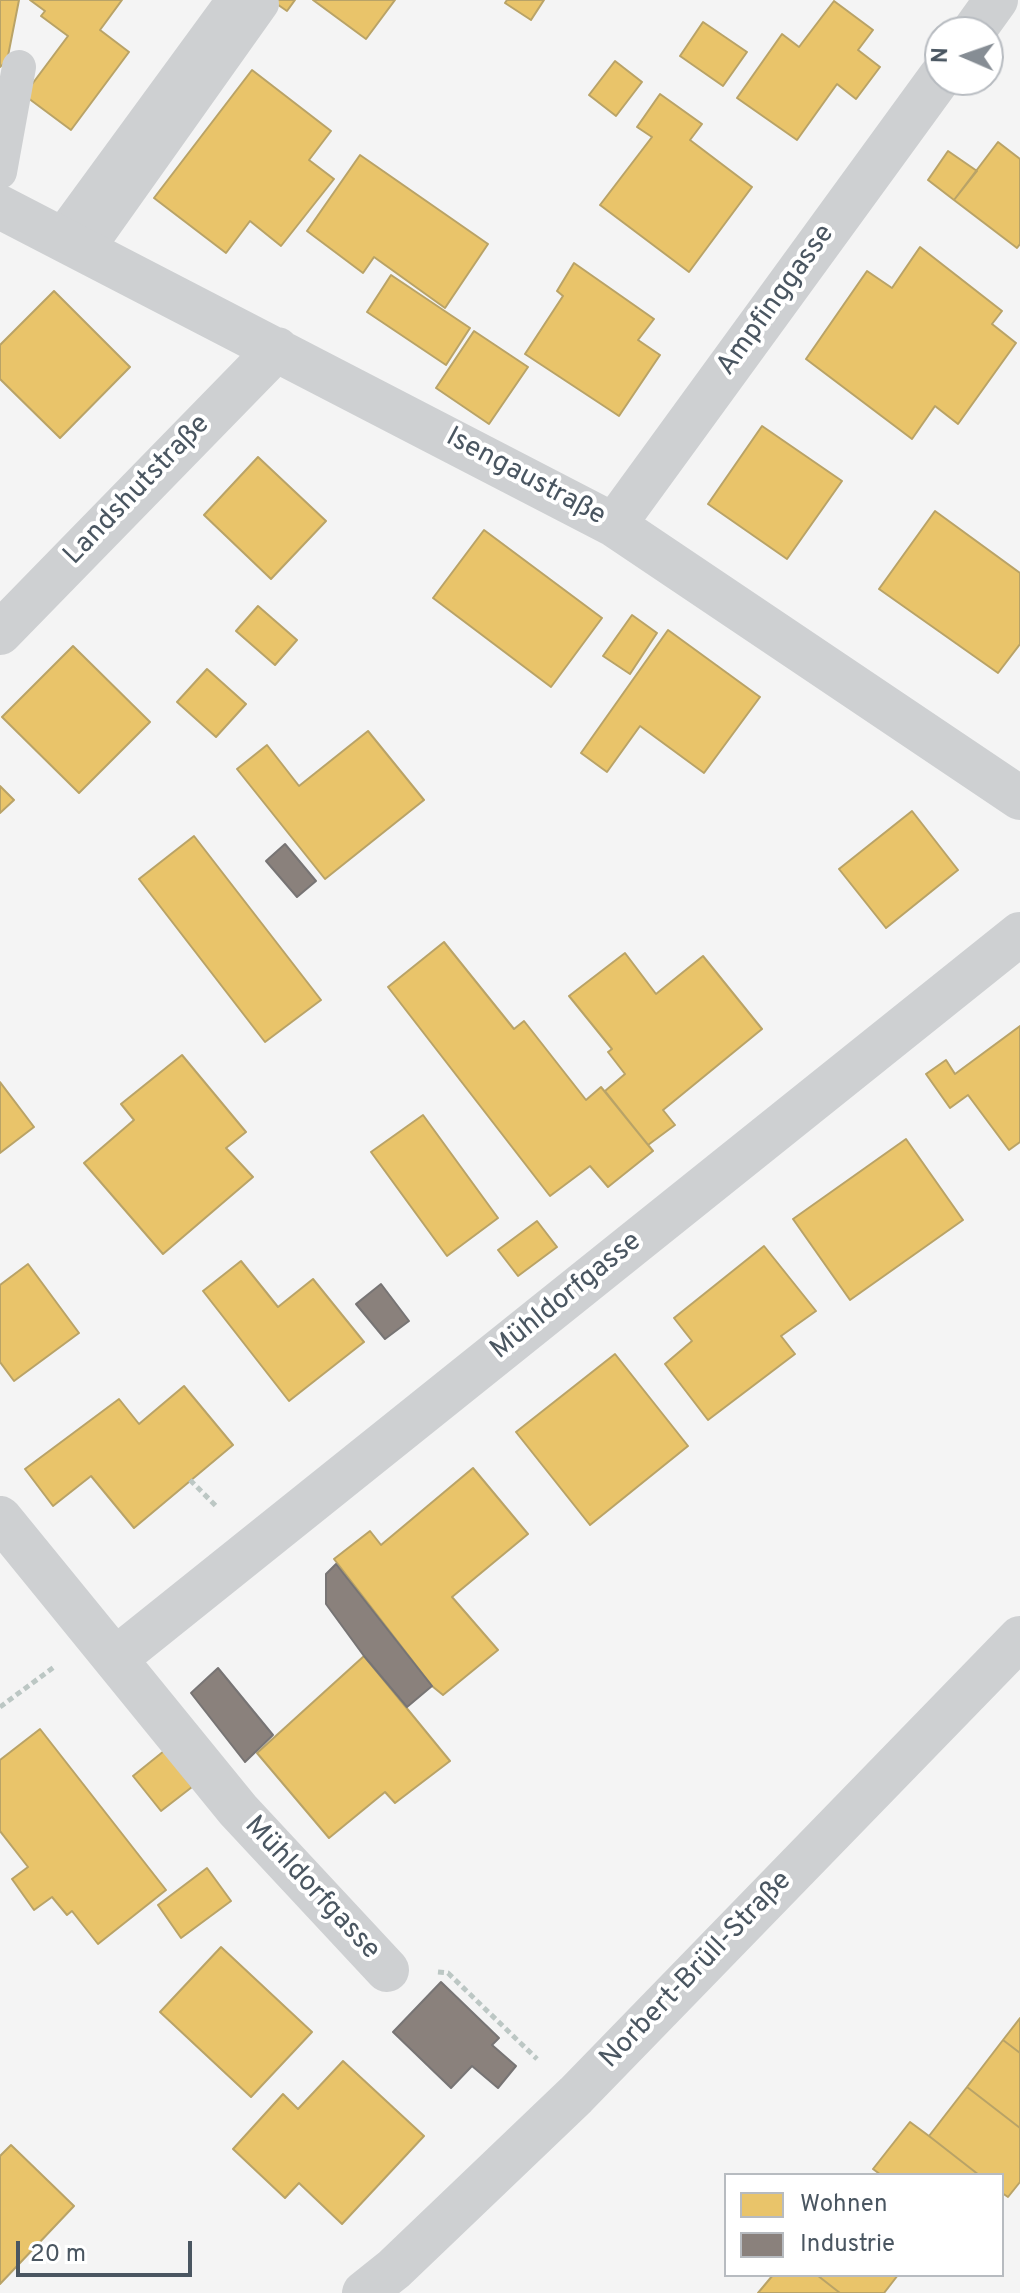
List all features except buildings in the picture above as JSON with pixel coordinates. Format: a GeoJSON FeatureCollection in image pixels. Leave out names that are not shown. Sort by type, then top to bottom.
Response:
{"type":"FeatureCollection","features":[{"type":"Feature","properties":{"kind":"street","name":"Ampfinggasse"},"geometry":{"type":"LineString","coordinates":[[614,525],[926,96]]}},
{"type":"Feature","properties":{"kind":"street","name":"Isengaustraße"},"geometry":{"type":"LineString","coordinates":[[0,207],[614,525],[1020,798]]}},
{"type":"Feature","properties":{"kind":"street","name":"Landshutstraße"},"geometry":{"type":"LineString","coordinates":[[0,633],[277,349]]}},
{"type":"Feature","properties":{"kind":"street","name":"Mühldorfgasse"},"geometry":{"type":"LineString","coordinates":[[105,1646],[1020,934]]}},
{"type":"Feature","properties":{"kind":"street","name":"Mühldorfgasse"},"geometry":{"type":"LineString","coordinates":[[0,1518],[238,1810],[387,1970]]}},
{"type":"Feature","properties":{"kind":"street","name":"Norbert-Brüll-Straße"},"geometry":{"type":"LineString","coordinates":[[364,2293],[394,2269],[576,2095],[1020,1638]]}},
{"type":"Feature","properties":{"kind":"lane"},"geometry":{"type":"LineString","coordinates":[[72,245],[248,2]]}},
{"type":"Feature","properties":{"kind":"lane"},"geometry":{"type":"LineString","coordinates":[[0,172],[19,67]]}},
{"type":"Feature","properties":{"kind":"path"},"geometry":{"type":"LineString","coordinates":[[0,1707],[105,1646]]}},
{"type":"Feature","properties":{"kind":"path"},"geometry":{"type":"LineString","coordinates":[[387,1970],[448,1973],[506,2030]]}}]}
